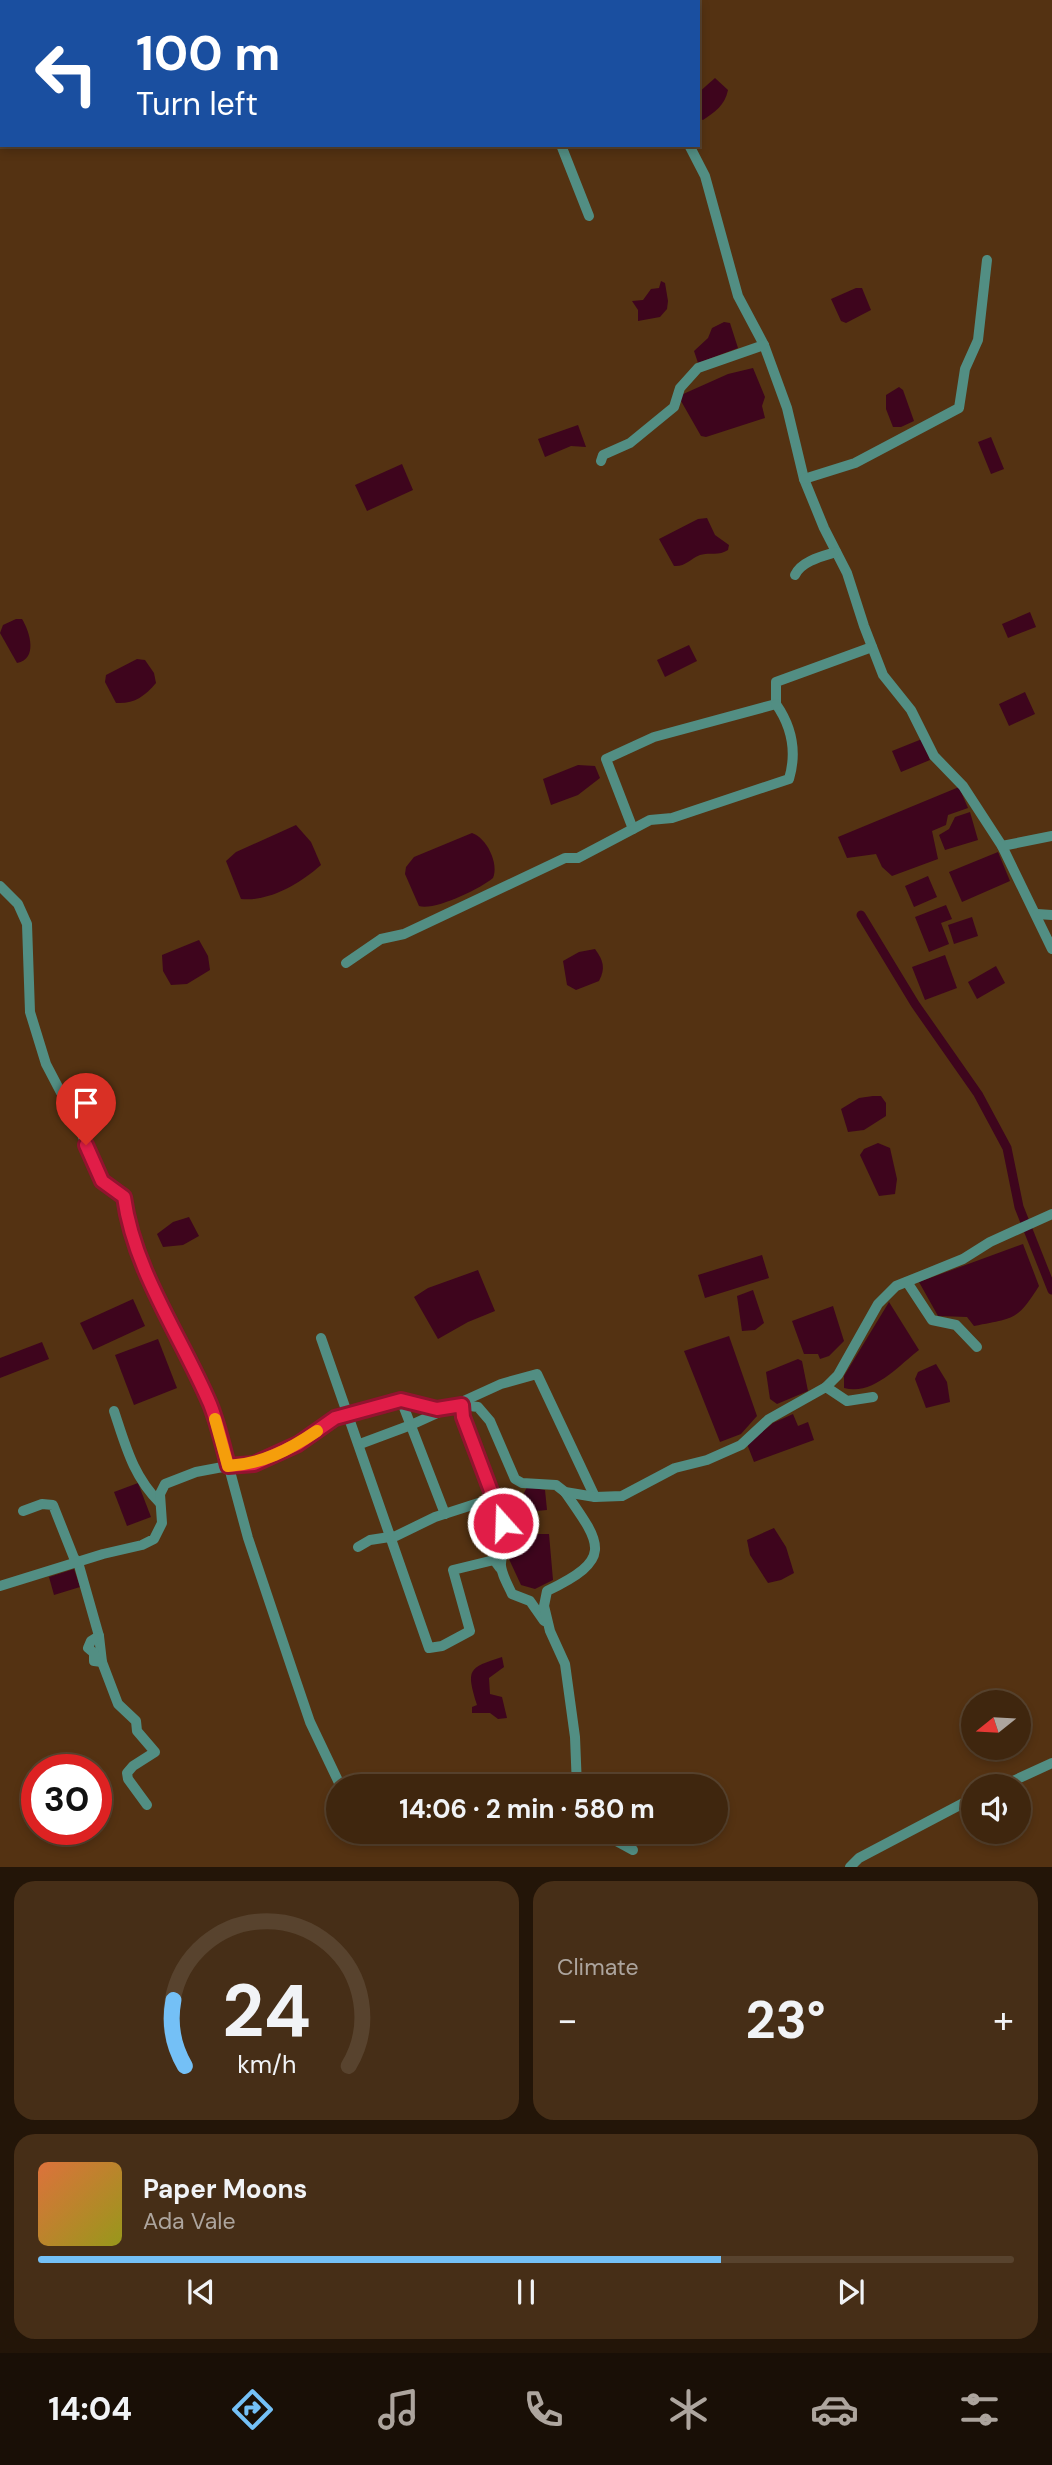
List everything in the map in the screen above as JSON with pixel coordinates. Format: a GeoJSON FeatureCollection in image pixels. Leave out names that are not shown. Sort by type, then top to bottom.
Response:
{"type":"FeatureCollection","features":[{"type":"Feature","properties":{"kind":"street"},"geometry":{"type":"LineString","coordinates":[[562,147],[589,216]]}},
{"type":"Feature","properties":{"kind":"street"},"geometry":{"type":"LineString","coordinates":[[690,147],[705,176],[738,296],[764,345],[787,408],[804,479],[824,528],[847,573],[883,675],[911,710],[934,756],[963,786],[1002,846],[1052,949]]}},
{"type":"Feature","properties":{"kind":"street"},"geometry":{"type":"LineString","coordinates":[[804,479],[855,463],[959,408],[965,369],[978,340],[987,260]]}},
{"type":"Feature","properties":{"kind":"street"},"geometry":{"type":"LineString","coordinates":[[601,461],[603,455],[630,443],[674,407],[680,388],[698,368],[764,345]]}},
{"type":"Feature","properties":{"kind":"street"},"geometry":{"type":"LineString","coordinates":[[795,575],[797,570],[817,558],[836,552]]}},
{"type":"Feature","properties":{"kind":"street"},"geometry":{"type":"LineString","coordinates":[[346,962],[381,939],[404,934],[565,858],[578,858],[650,820],[672,818],[789,779],[794,761],[788,721],[776,704],[776,682],[872,647]]}},
{"type":"Feature","properties":{"kind":"street"},"geometry":{"type":"LineString","coordinates":[[633,829],[606,759],[654,737],[776,704]]}},
{"type":"Feature","properties":{"kind":"street"},"geometry":{"type":"LineString","coordinates":[[1002,846],[1052,836]]}},
{"type":"Feature","properties":{"kind":"street"},"geometry":{"type":"LineString","coordinates":[[1,890],[18,904],[27,925],[30,1012],[47,1064],[79,1127],[102,1181],[124,1197],[128,1227],[164,1310],[210,1404],[248,1538],[306,1710],[335,1774]]}},
{"type":"Feature","properties":{"kind":"street"},"geometry":{"type":"LineString","coordinates":[[1037,914],[1052,915]]}},
{"type":"Feature","properties":{"kind":"street"},"geometry":{"type":"LineString","coordinates":[[565,1492],[595,1497],[622,1496],[675,1468],[706,1460],[741,1445],[769,1419],[826,1387],[838,1375],[877,1304],[896,1286],[963,1259],[1052,1214]]}},
{"type":"Feature","properties":{"kind":"street"},"geometry":{"type":"LineString","coordinates":[[907,1282],[932,1320],[956,1325],[977,1347]]}},
{"type":"Feature","properties":{"kind":"street"},"geometry":{"type":"LineString","coordinates":[[321,1338],[429,1647],[442,1646],[470,1631],[453,1570],[494,1560],[512,1594],[530,1601],[550,1631],[565,1664],[577,1774]]}},
{"type":"Feature","properties":{"kind":"street"},"geometry":{"type":"LineString","coordinates":[[360,1444],[456,1406],[501,1384],[537,1374],[595,1497]]}},
{"type":"Feature","properties":{"kind":"street"},"geometry":{"type":"LineString","coordinates":[[826,1387],[847,1401],[873,1396]]}},
{"type":"Feature","properties":{"kind":"street"},"geometry":{"type":"LineString","coordinates":[[401,1400],[445,1514]]}},
{"type":"Feature","properties":{"kind":"street"},"geometry":{"type":"LineString","coordinates":[[0,1586],[78,1562],[129,1550],[154,1539],[162,1523],[160,1494],[165,1484],[196,1472],[254,1464],[298,1444],[335,1418],[401,1400],[437,1409],[478,1406],[490,1422],[515,1479],[522,1483],[556,1485],[565,1492],[594,1536],[596,1556],[581,1573],[547,1591],[544,1606],[550,1631]]}},
{"type":"Feature","properties":{"kind":"street"},"geometry":{"type":"LineString","coordinates":[[456,1406],[463,1417],[509,1540],[500,1558],[500,1568]]}},
{"type":"Feature","properties":{"kind":"street"},"geometry":{"type":"LineString","coordinates":[[114,1411],[136,1474],[143,1486],[160,1503]]}},
{"type":"Feature","properties":{"kind":"street"},"geometry":{"type":"LineString","coordinates":[[358,1547],[370,1540],[391,1536],[494,1498]]}},
{"type":"Feature","properties":{"kind":"street"},"geometry":{"type":"LineString","coordinates":[[23,1511],[42,1504],[53,1505],[78,1562],[99,1636],[102,1662],[118,1704],[136,1721],[137,1731],[155,1752],[127,1773],[128,1779],[147,1805]]}},
{"type":"Feature","properties":{"kind":"street"},"geometry":{"type":"LineString","coordinates":[[1028,1774],[1052,1763]]}},
{"type":"Feature","properties":{"kind":"street"},"geometry":{"type":"LineString","coordinates":[[850,1867],[859,1858],[961,1804]]}},
{"type":"Feature","properties":{"kind":"street"},"geometry":{"type":"LineString","coordinates":[[622,1844],[633,1850]]}},
{"type":"Feature","properties":{"kind":"shaded area"},"geometry":{"type":"Polygon","coordinates":[[[715,78],[728,90],[719,108],[703,120],[700,119],[700,91],[715,78]]]}},
{"type":"Feature","properties":{"kind":"shaded area"},"geometry":{"type":"Polygon","coordinates":[[[661,281],[665,283],[667,309],[660,317],[638,321],[638,310],[632,301],[643,300],[651,289],[659,288],[661,281]]]}},
{"type":"Feature","properties":{"kind":"shaded area"},"geometry":{"type":"Polygon","coordinates":[[[862,288],[871,310],[846,323],[841,321],[831,299],[862,288]]]}},
{"type":"Feature","properties":{"kind":"shaded area"},"geometry":{"type":"Polygon","coordinates":[[[724,322],[730,323],[738,348],[698,363],[694,351],[708,338],[712,328],[724,322]]]}},
{"type":"Feature","properties":{"kind":"shaded area"},"geometry":{"type":"Polygon","coordinates":[[[753,368],[765,397],[762,406],[765,418],[706,437],[701,436],[681,401],[681,395],[728,374],[753,368]]]}},
{"type":"Feature","properties":{"kind":"shaded area"},"geometry":{"type":"Polygon","coordinates":[[[899,387],[903,390],[914,421],[901,427],[893,427],[886,409],[886,395],[899,387]]]}},
{"type":"Feature","properties":{"kind":"shaded area"},"geometry":{"type":"Polygon","coordinates":[[[578,425],[586,447],[571,446],[545,457],[538,439],[578,425]]]}},
{"type":"Feature","properties":{"kind":"shaded area"},"geometry":{"type":"Polygon","coordinates":[[[991,437],[1004,469],[991,474],[978,442],[991,437]]]}},
{"type":"Feature","properties":{"kind":"shaded area"},"geometry":{"type":"Polygon","coordinates":[[[402,464],[413,490],[367,511],[355,485],[402,464]]]}},
{"type":"Feature","properties":{"kind":"shaded area"},"geometry":{"type":"Polygon","coordinates":[[[707,518],[715,535],[729,545],[728,550],[700,555],[674,566],[659,539],[698,519],[707,518]]]}},
{"type":"Feature","properties":{"kind":"shaded area"},"geometry":{"type":"Polygon","coordinates":[[[1030,612],[1036,627],[1008,638],[1002,624],[1030,612]]]}},
{"type":"Feature","properties":{"kind":"shaded area"},"geometry":{"type":"Polygon","coordinates":[[[22,619],[30,644],[28,656],[17,663],[0,633],[3,625],[22,619]]]}},
{"type":"Feature","properties":{"kind":"shaded area"},"geometry":{"type":"Polygon","coordinates":[[[689,645],[697,661],[665,677],[657,660],[689,645]]]}},
{"type":"Feature","properties":{"kind":"shaded area"},"geometry":{"type":"Polygon","coordinates":[[[137,659],[145,660],[154,673],[156,683],[138,699],[116,703],[105,682],[106,675],[137,659]]]}},
{"type":"Feature","properties":{"kind":"shaded area"},"geometry":{"type":"Polygon","coordinates":[[[1025,692],[1035,714],[1009,726],[999,704],[1025,692]]]}},
{"type":"Feature","properties":{"kind":"shaded area"},"geometry":{"type":"Polygon","coordinates":[[[922,739],[930,760],[901,772],[892,751],[922,739]]]}},
{"type":"Feature","properties":{"kind":"shaded area"},"geometry":{"type":"Polygon","coordinates":[[[578,765],[595,766],[600,778],[578,795],[551,805],[543,779],[578,765]]]}},
{"type":"Feature","properties":{"kind":"shaded area"},"geometry":{"type":"Polygon","coordinates":[[[959,787],[968,808],[948,815],[946,825],[932,831],[938,859],[892,876],[882,867],[876,854],[847,858],[838,837],[959,787]]]}},
{"type":"Feature","properties":{"kind":"shaded area"},"geometry":{"type":"Polygon","coordinates":[[[970,812],[978,840],[945,850],[939,835],[949,829],[955,817],[970,812]]]}},
{"type":"Feature","properties":{"kind":"shaded area"},"geometry":{"type":"Polygon","coordinates":[[[296,825],[311,842],[321,865],[284,890],[262,897],[241,899],[226,861],[236,852],[296,825]]]}},
{"type":"Feature","properties":{"kind":"shaded area"},"geometry":{"type":"Polygon","coordinates":[[[472,833],[482,840],[490,852],[494,866],[493,878],[446,902],[419,906],[405,874],[406,867],[414,857],[472,833]]]}},
{"type":"Feature","properties":{"kind":"shaded area"},"geometry":{"type":"Polygon","coordinates":[[[998,852],[1010,881],[962,902],[949,872],[998,852]]]}},
{"type":"Feature","properties":{"kind":"shaded area"},"geometry":{"type":"Polygon","coordinates":[[[928,876],[937,897],[914,907],[905,886],[928,876]]]}},
{"type":"Feature","properties":{"kind":"shaded area"},"geometry":{"type":"Polygon","coordinates":[[[946,905],[952,919],[941,923],[949,944],[929,952],[915,917],[946,905]]]}},
{"type":"Feature","properties":{"kind":"shaded area"},"geometry":{"type":"Polygon","coordinates":[[[972,917],[978,936],[954,944],[948,925],[972,917]]]}},
{"type":"Feature","properties":{"kind":"shaded area"},"geometry":{"type":"Polygon","coordinates":[[[199,940],[208,956],[210,970],[187,984],[171,985],[163,971],[162,955],[199,940]]]}},
{"type":"Feature","properties":{"kind":"shaded area"},"geometry":{"type":"Polygon","coordinates":[[[595,949],[603,964],[599,981],[576,990],[567,985],[563,961],[579,952],[595,949]]]}},
{"type":"Feature","properties":{"kind":"shaded area"},"geometry":{"type":"Polygon","coordinates":[[[945,955],[957,988],[925,1000],[912,967],[945,955]]]}},
{"type":"Feature","properties":{"kind":"shaded area"},"geometry":{"type":"Polygon","coordinates":[[[996,966],[1005,983],[977,999],[968,982],[996,966]]]}},
{"type":"Feature","properties":{"kind":"shaded area"},"geometry":{"type":"Polygon","coordinates":[[[881,1096],[886,1103],[886,1116],[864,1130],[848,1132],[841,1109],[859,1098],[881,1096]]]}},
{"type":"Feature","properties":{"kind":"shaded area"},"geometry":{"type":"Polygon","coordinates":[[[878,1143],[890,1148],[897,1179],[895,1194],[879,1196],[860,1155],[864,1149],[878,1143]]]}},
{"type":"Feature","properties":{"kind":"shaded area"},"geometry":{"type":"Polygon","coordinates":[[[189,1217],[199,1236],[183,1245],[163,1247],[157,1234],[173,1222],[189,1217]]]}},
{"type":"Feature","properties":{"kind":"shaded area"},"geometry":{"type":"Polygon","coordinates":[[[1023,1244],[1039,1286],[1019,1312],[1006,1319],[974,1326],[967,1317],[938,1316],[919,1282],[1023,1244]]]}},
{"type":"Feature","properties":{"kind":"shaded area"},"geometry":{"type":"Polygon","coordinates":[[[762,1255],[769,1278],[705,1298],[698,1275],[762,1255]]]}},
{"type":"Feature","properties":{"kind":"shaded area"},"geometry":{"type":"Polygon","coordinates":[[[478,1270],[495,1311],[438,1339],[414,1297],[428,1288],[478,1270]]]}},
{"type":"Feature","properties":{"kind":"shaded area"},"geometry":{"type":"Polygon","coordinates":[[[753,1290],[764,1323],[755,1330],[742,1331],[737,1296],[753,1290]]]}},
{"type":"Feature","properties":{"kind":"shaded area"},"geometry":{"type":"Polygon","coordinates":[[[133,1299],[145,1326],[93,1350],[80,1323],[133,1299]]]}},
{"type":"Feature","properties":{"kind":"shaded area"},"geometry":{"type":"Polygon","coordinates":[[[889,1302],[919,1350],[875,1384],[865,1388],[844,1388],[844,1376],[889,1302]]]}},
{"type":"Feature","properties":{"kind":"shaded area"},"geometry":{"type":"Polygon","coordinates":[[[833,1306],[844,1341],[829,1356],[820,1359],[818,1354],[804,1354],[792,1321],[833,1306]]]}},
{"type":"Feature","properties":{"kind":"shaded area"},"geometry":{"type":"Polygon","coordinates":[[[729,1336],[757,1416],[741,1434],[720,1442],[684,1351],[729,1336]]]}},
{"type":"Feature","properties":{"kind":"shaded area"},"geometry":{"type":"Polygon","coordinates":[[[158,1339],[177,1388],[134,1405],[115,1355],[158,1339]]]}},
{"type":"Feature","properties":{"kind":"shaded area"},"geometry":{"type":"Polygon","coordinates":[[[42,1342],[49,1359],[0,1378],[0,1358],[42,1342]]]}},
{"type":"Feature","properties":{"kind":"shaded area"},"geometry":{"type":"Polygon","coordinates":[[[798,1359],[802,1361],[808,1391],[777,1404],[770,1399],[766,1372],[798,1359]]]}},
{"type":"Feature","properties":{"kind":"shaded area"},"geometry":{"type":"Polygon","coordinates":[[[936,1364],[947,1382],[950,1402],[926,1408],[915,1379],[918,1372],[936,1364]]]}},
{"type":"Feature","properties":{"kind":"shaded area"},"geometry":{"type":"Polygon","coordinates":[[[793,1414],[798,1426],[808,1422],[814,1440],[754,1462],[747,1444],[773,1423],[793,1414]]]}},
{"type":"Feature","properties":{"kind":"shaded area"},"geometry":{"type":"Polygon","coordinates":[[[138,1483],[151,1517],[127,1526],[114,1492],[138,1483]]]}},
{"type":"Feature","properties":{"kind":"shaded area"},"geometry":{"type":"Polygon","coordinates":[[[527,1487],[545,1490],[547,1510],[526,1512],[524,1493],[527,1487]]]}},
{"type":"Feature","properties":{"kind":"shaded area"},"geometry":{"type":"Polygon","coordinates":[[[774,1528],[786,1547],[794,1573],[768,1583],[750,1555],[747,1540],[774,1528]]]}},
{"type":"Feature","properties":{"kind":"shaded area"},"geometry":{"type":"Polygon","coordinates":[[[538,1534],[549,1534],[553,1580],[535,1589],[521,1585],[508,1557],[538,1534]]]}},
{"type":"Feature","properties":{"kind":"shaded area"},"geometry":{"type":"Polygon","coordinates":[[[74,1569],[80,1587],[54,1595],[49,1577],[74,1569]]]}},
{"type":"Feature","properties":{"kind":"shaded area"},"geometry":{"type":"Polygon","coordinates":[[[502,1657],[504,1667],[489,1678],[490,1694],[502,1697],[507,1718],[498,1719],[490,1713],[472,1713],[472,1707],[477,1705],[471,1684],[473,1672],[482,1664],[502,1657]]]}},
{"type":"Feature","properties":{"kind":"waterway"},"geometry":{"type":"LineString","coordinates":[[861,915],[915,1004],[978,1094],[1007,1148],[1019,1207],[1052,1290]]}},
{"type":"Feature","properties":{"kind":"slow traffic"},"geometry":{"type":"LineString","coordinates":[[215,1419],[228,1466],[254,1464],[298,1444],[317,1431]]}},
{"type":"Feature","properties":{"kind":"route"},"geometry":{"type":"LineString","coordinates":[[86,1145],[102,1181],[124,1197],[128,1227],[164,1310],[210,1404],[228,1466],[254,1464],[298,1444],[335,1418],[401,1400],[437,1409],[462,1405],[463,1417],[503,1523]]}}]}
